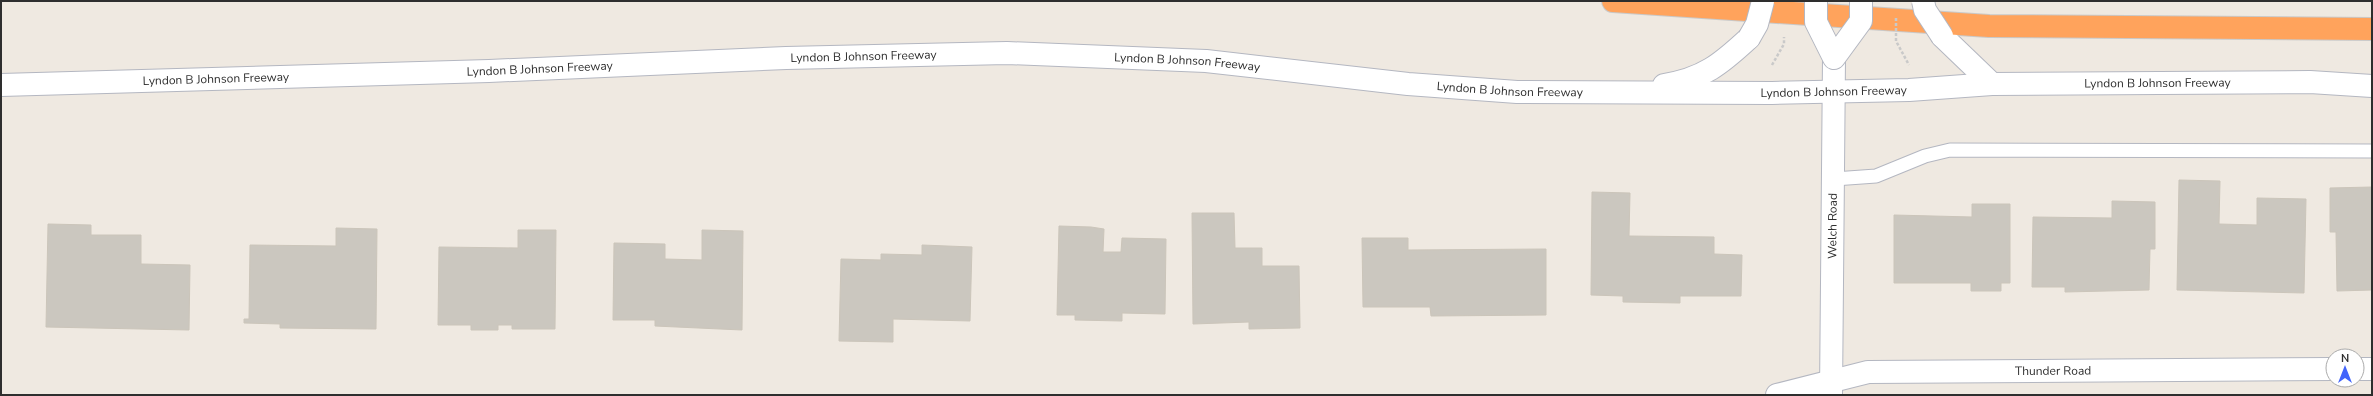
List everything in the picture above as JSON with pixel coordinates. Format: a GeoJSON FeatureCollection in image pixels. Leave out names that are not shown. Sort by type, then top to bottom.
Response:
{"type":"FeatureCollection","features":[{"type":"Feature","properties":{"kind":"highway"},"geometry":{"type":"LineString","coordinates":[[1613,1],[1989,26],[2372,29]]}},
{"type":"Feature","properties":{"kind":"main road"},"geometry":{"type":"LineString","coordinates":[[1614,93],[1684,82],[1720,64],[1749,38],[1757,24],[1763,1]]}},
{"type":"Feature","properties":{"kind":"main road","name":"Welch Road"},"geometry":{"type":"LineString","coordinates":[[1816,1],[1816,22],[1834,58],[1831,388]]}},
{"type":"Feature","properties":{"kind":"main road"},"geometry":{"type":"LineString","coordinates":[[1834,58],[1861,21],[1861,1]]}},
{"type":"Feature","properties":{"kind":"main road"},"geometry":{"type":"LineString","coordinates":[[1924,1],[1925,10],[1942,36],[1992,84]]}},
{"type":"Feature","properties":{"kind":"main road","name":"Lyndon B Johnson Freeway"},"geometry":{"type":"LineString","coordinates":[[1,84],[489,71],[786,58],[1007,53],[1206,61],[1415,84],[1517,92],[1834,92],[1909,90],[1992,84],[2310,82],[2372,86]]}},
{"type":"Feature","properties":{"kind":"main road","name":"Thunder Road"},"geometry":{"type":"LineString","coordinates":[[1777,395],[1831,388],[1868,372],[2325,370]]}},
{"type":"Feature","properties":{"kind":"lane"},"geometry":{"type":"LineString","coordinates":[[1834,179],[1876,176],[1925,156],[1950,150],[2372,151]]}},
{"type":"Feature","properties":{"kind":"path"},"geometry":{"type":"LineString","coordinates":[[1896,17],[1896,41],[1909,65]]}},
{"type":"Feature","properties":{"kind":"building"},"geometry":{"type":"Polygon","coordinates":[[[2179,180],[2220,181],[2219,224],[2257,225],[2257,198],[2306,199],[2304,293],[2177,290],[2179,180]]]}},
{"type":"Feature","properties":{"kind":"building"},"geometry":{"type":"Polygon","coordinates":[[[2372,187],[2372,290],[2337,291],[2336,232],[2330,232],[2330,188],[2372,187]]]}},
{"type":"Feature","properties":{"kind":"building"},"geometry":{"type":"Polygon","coordinates":[[[1592,192],[1630,193],[1629,236],[1714,237],[1714,254],[1742,255],[1741,296],[1680,296],[1680,303],[1623,302],[1623,296],[1591,295],[1592,192]]]}},
{"type":"Feature","properties":{"kind":"building"},"geometry":{"type":"Polygon","coordinates":[[[2112,201],[2155,202],[2155,249],[2150,249],[2149,290],[2065,292],[2065,287],[2032,287],[2033,217],[2112,218],[2112,201]]]}},
{"type":"Feature","properties":{"kind":"building"},"geometry":{"type":"Polygon","coordinates":[[[1972,204],[2010,204],[2010,283],[2001,283],[2001,291],[1971,291],[1971,283],[1894,283],[1894,215],[1972,217],[1972,204]]]}},
{"type":"Feature","properties":{"kind":"building"},"geometry":{"type":"Polygon","coordinates":[[[1192,213],[1234,213],[1235,248],[1262,248],[1262,266],[1299,266],[1300,328],[1249,329],[1249,322],[1193,324],[1192,213]]]}},
{"type":"Feature","properties":{"kind":"building"},"geometry":{"type":"Polygon","coordinates":[[[48,224],[91,225],[91,235],[141,235],[141,264],[190,265],[189,330],[46,327],[48,224]]]}},
{"type":"Feature","properties":{"kind":"building"},"geometry":{"type":"Polygon","coordinates":[[[1059,226],[1104,229],[1103,252],[1121,252],[1122,238],[1166,239],[1165,314],[1122,313],[1122,321],[1075,320],[1075,315],[1057,315],[1059,226]]]}},
{"type":"Feature","properties":{"kind":"building"},"geometry":{"type":"Polygon","coordinates":[[[336,228],[377,229],[376,329],[280,328],[280,324],[244,323],[244,319],[249,319],[250,245],[336,246],[336,228]]]}},
{"type":"Feature","properties":{"kind":"building"},"geometry":{"type":"Polygon","coordinates":[[[518,230],[556,230],[555,329],[512,329],[512,325],[498,325],[498,330],[471,330],[471,325],[438,325],[439,247],[518,248],[518,230]]]}},
{"type":"Feature","properties":{"kind":"building"},"geometry":{"type":"Polygon","coordinates":[[[702,230],[743,231],[742,330],[655,326],[655,320],[613,320],[614,243],[665,244],[665,259],[702,260],[702,230]]]}},
{"type":"Feature","properties":{"kind":"building"},"geometry":{"type":"Polygon","coordinates":[[[1362,238],[1408,238],[1408,250],[1546,249],[1546,315],[1431,316],[1430,307],[1363,307],[1362,238]]]}},
{"type":"Feature","properties":{"kind":"building"},"geometry":{"type":"Polygon","coordinates":[[[922,245],[972,247],[970,321],[893,319],[893,342],[839,341],[841,259],[881,260],[881,254],[922,255],[922,245]]]}}]}
